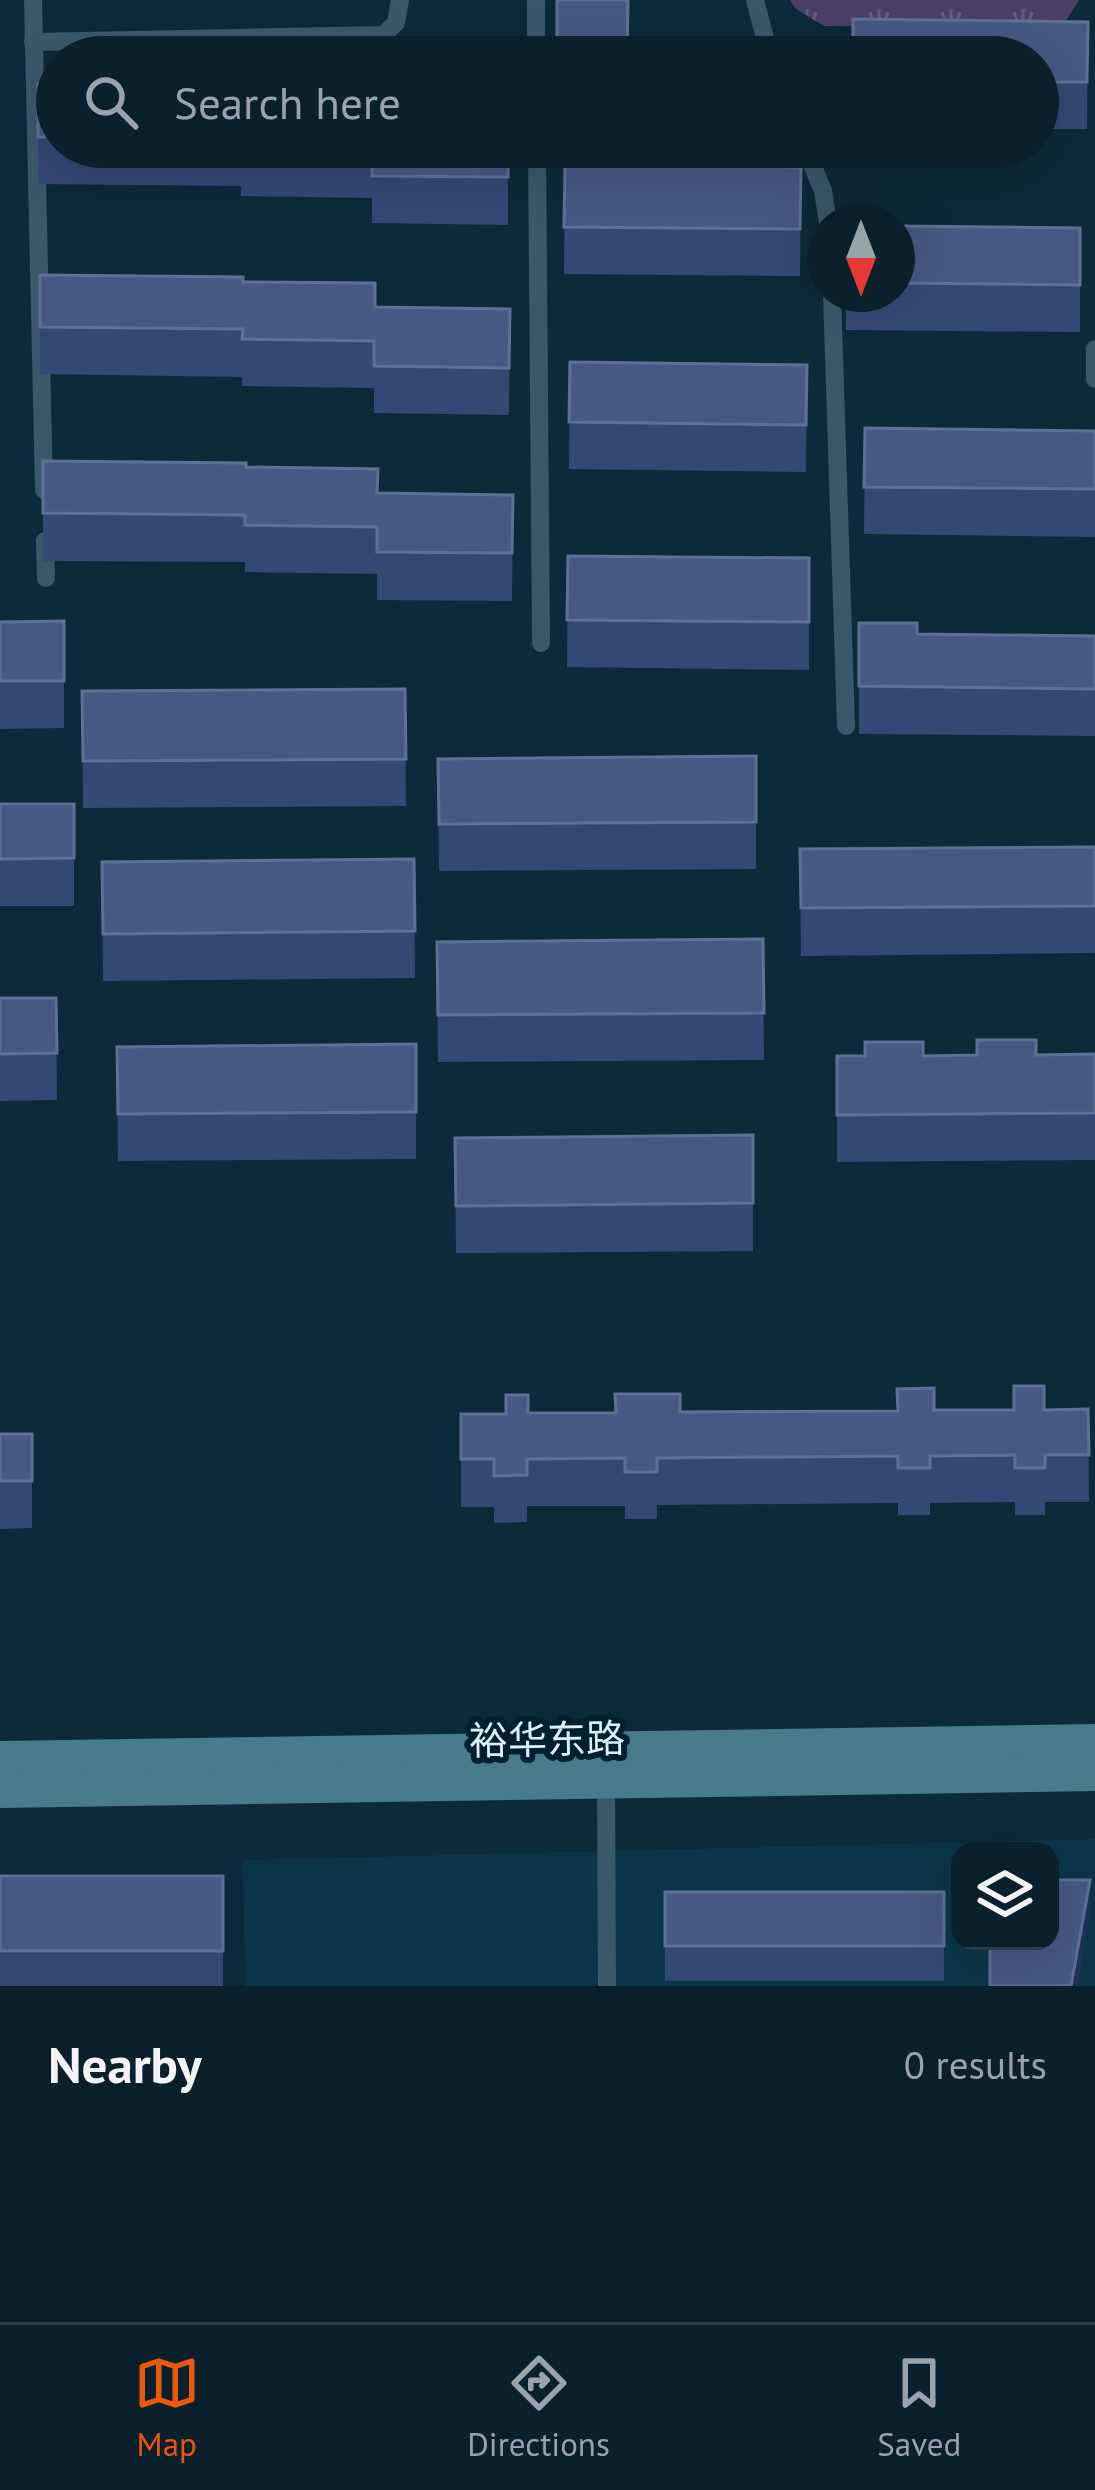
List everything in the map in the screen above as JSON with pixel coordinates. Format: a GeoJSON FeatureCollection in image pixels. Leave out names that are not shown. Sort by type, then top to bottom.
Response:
{"type":"FeatureCollection","features":[{"type":"Feature","properties":{"kind":"street","name":"裕华东路"},"geometry":{"type":"LineString","coordinates":[[0,1759],[1095,1742]]}},
{"type":"Feature","properties":{"kind":"street","name":"裕华东路"},"geometry":{"type":"LineString","coordinates":[[0,1790],[1095,1773]]}},
{"type":"Feature","properties":{"kind":"lane"},"geometry":{"type":"LineString","coordinates":[[33,0],[36,166]]}},
{"type":"Feature","properties":{"kind":"lane"},"geometry":{"type":"LineString","coordinates":[[333,36],[383,35],[395,23],[400,0]]}},
{"type":"Feature","properties":{"kind":"lane"},"geometry":{"type":"LineString","coordinates":[[536,0],[536,36]]}},
{"type":"Feature","properties":{"kind":"lane"},"geometry":{"type":"LineString","coordinates":[[755,0],[765,36]]}},
{"type":"Feature","properties":{"kind":"lane"},"geometry":{"type":"LineString","coordinates":[[36,168],[46,578]]}},
{"type":"Feature","properties":{"kind":"lane"},"geometry":{"type":"LineString","coordinates":[[537,168],[541,643]]}},
{"type":"Feature","properties":{"kind":"lane"},"geometry":{"type":"LineString","coordinates":[[814,168],[825,204]]}},
{"type":"Feature","properties":{"kind":"lane"},"geometry":{"type":"LineString","coordinates":[[833,312],[846,726]]}},
{"type":"Feature","properties":{"kind":"lane"},"geometry":{"type":"LineString","coordinates":[[1095,349],[1095,380]]}},
{"type":"Feature","properties":{"kind":"lane"},"geometry":{"type":"LineString","coordinates":[[606,1780],[607,1986]]}},
{"type":"Feature","properties":{"kind":"shaded area"},"geometry":{"type":"Polygon","coordinates":[[[1095,1839],[1095,1986],[245,1986],[243,1860],[951,1843],[951,1950],[1059,1950],[1059,1842],[973,1842],[1095,1839]]]}},
{"type":"Feature","properties":{"kind":"green space"},"geometry":{"type":"Polygon","coordinates":[[[790,0],[1079,0],[1063,25],[824,26],[790,0]]]}},
{"type":"Feature","properties":{"kind":"building"},"geometry":{"type":"Polygon","coordinates":[[[557,0],[628,0],[627,36],[557,36],[557,0]]]}},
{"type":"Feature","properties":{"kind":"building"},"geometry":{"type":"Polygon","coordinates":[[[853,19],[1088,22],[1087,82],[1059,82],[1059,36],[853,36],[853,19]]]}},
{"type":"Feature","properties":{"kind":"building"},"geometry":{"type":"Polygon","coordinates":[[[372,168],[508,168],[508,177],[372,176],[372,168]]]}},
{"type":"Feature","properties":{"kind":"building"},"geometry":{"type":"Polygon","coordinates":[[[565,168],[801,168],[800,229],[564,227],[565,168]]]}},
{"type":"Feature","properties":{"kind":"building"},"geometry":{"type":"Polygon","coordinates":[[[915,226],[1080,228],[1080,285],[915,283],[915,226]]]}},
{"type":"Feature","properties":{"kind":"building"},"geometry":{"type":"Polygon","coordinates":[[[40,275],[375,283],[375,307],[510,309],[509,368],[374,366],[374,341],[242,339],[243,329],[40,327],[40,275]]]}},
{"type":"Feature","properties":{"kind":"building"},"geometry":{"type":"Polygon","coordinates":[[[570,362],[807,365],[806,425],[569,422],[570,362]]]}},
{"type":"Feature","properties":{"kind":"building"},"geometry":{"type":"Polygon","coordinates":[[[865,428],[1095,431],[1095,489],[864,487],[865,428]]]}},
{"type":"Feature","properties":{"kind":"building"},"geometry":{"type":"Polygon","coordinates":[[[43,461],[378,469],[377,493],[513,495],[512,553],[377,552],[377,527],[245,525],[245,515],[43,513],[43,461]]]}},
{"type":"Feature","properties":{"kind":"building"},"geometry":{"type":"Polygon","coordinates":[[[568,556],[809,558],[809,622],[567,620],[568,556]]]}},
{"type":"Feature","properties":{"kind":"building"},"geometry":{"type":"Polygon","coordinates":[[[64,621],[64,681],[0,681],[0,622],[64,621]]]}},
{"type":"Feature","properties":{"kind":"building"},"geometry":{"type":"Polygon","coordinates":[[[859,623],[917,623],[917,634],[1095,636],[1095,689],[859,686],[859,623]]]}},
{"type":"Feature","properties":{"kind":"building"},"geometry":{"type":"Polygon","coordinates":[[[405,689],[406,759],[83,761],[82,691],[405,689]]]}},
{"type":"Feature","properties":{"kind":"building"},"geometry":{"type":"Polygon","coordinates":[[[756,756],[756,822],[439,824],[438,759],[756,756]]]}},
{"type":"Feature","properties":{"kind":"building"},"geometry":{"type":"Polygon","coordinates":[[[0,804],[74,804],[74,858],[0,859],[0,804]]]}},
{"type":"Feature","properties":{"kind":"building"},"geometry":{"type":"Polygon","coordinates":[[[1095,847],[1095,906],[801,908],[800,849],[1095,847]]]}},
{"type":"Feature","properties":{"kind":"building"},"geometry":{"type":"Polygon","coordinates":[[[414,859],[415,931],[103,934],[102,862],[414,859]]]}},
{"type":"Feature","properties":{"kind":"building"},"geometry":{"type":"Polygon","coordinates":[[[763,939],[764,1013],[438,1015],[437,942],[763,939]]]}},
{"type":"Feature","properties":{"kind":"building"},"geometry":{"type":"Polygon","coordinates":[[[0,998],[56,998],[57,1053],[0,1054],[0,998]]]}},
{"type":"Feature","properties":{"kind":"building"},"geometry":{"type":"Polygon","coordinates":[[[977,1040],[1036,1040],[1036,1055],[1095,1054],[1095,1113],[837,1115],[837,1056],[865,1056],[865,1042],[923,1042],[923,1056],[977,1055],[977,1040]]]}},
{"type":"Feature","properties":{"kind":"building"},"geometry":{"type":"Polygon","coordinates":[[[416,1044],[416,1112],[118,1114],[117,1047],[416,1044]]]}},
{"type":"Feature","properties":{"kind":"building"},"geometry":{"type":"Polygon","coordinates":[[[753,1135],[753,1203],[456,1206],[455,1138],[753,1135]]]}},
{"type":"Feature","properties":{"kind":"building"},"geometry":{"type":"Polygon","coordinates":[[[1014,1386],[1044,1386],[1044,1410],[1088,1409],[1089,1455],[1045,1455],[1045,1468],[1015,1468],[1015,1455],[930,1456],[930,1468],[898,1468],[898,1456],[657,1458],[657,1472],[625,1472],[625,1458],[527,1459],[527,1475],[494,1476],[494,1459],[461,1459],[461,1414],[506,1414],[506,1395],[528,1395],[528,1413],[616,1413],[615,1394],[680,1394],[680,1412],[898,1411],[897,1389],[934,1388],[934,1410],[1014,1410],[1014,1386]]]}},
{"type":"Feature","properties":{"kind":"building"},"geometry":{"type":"Polygon","coordinates":[[[0,1434],[32,1434],[32,1481],[0,1481],[0,1434]]]}},
{"type":"Feature","properties":{"kind":"building"},"geometry":{"type":"Polygon","coordinates":[[[0,1876],[223,1876],[223,1951],[0,1951],[0,1876]]]}},
{"type":"Feature","properties":{"kind":"building"},"geometry":{"type":"Polygon","coordinates":[[[1059,1880],[1090,1880],[1071,1986],[990,1986],[990,1950],[1059,1950],[1059,1880]]]}},
{"type":"Feature","properties":{"kind":"building"},"geometry":{"type":"Polygon","coordinates":[[[665,1892],[944,1892],[944,1946],[665,1946],[665,1892]]]}}]}
